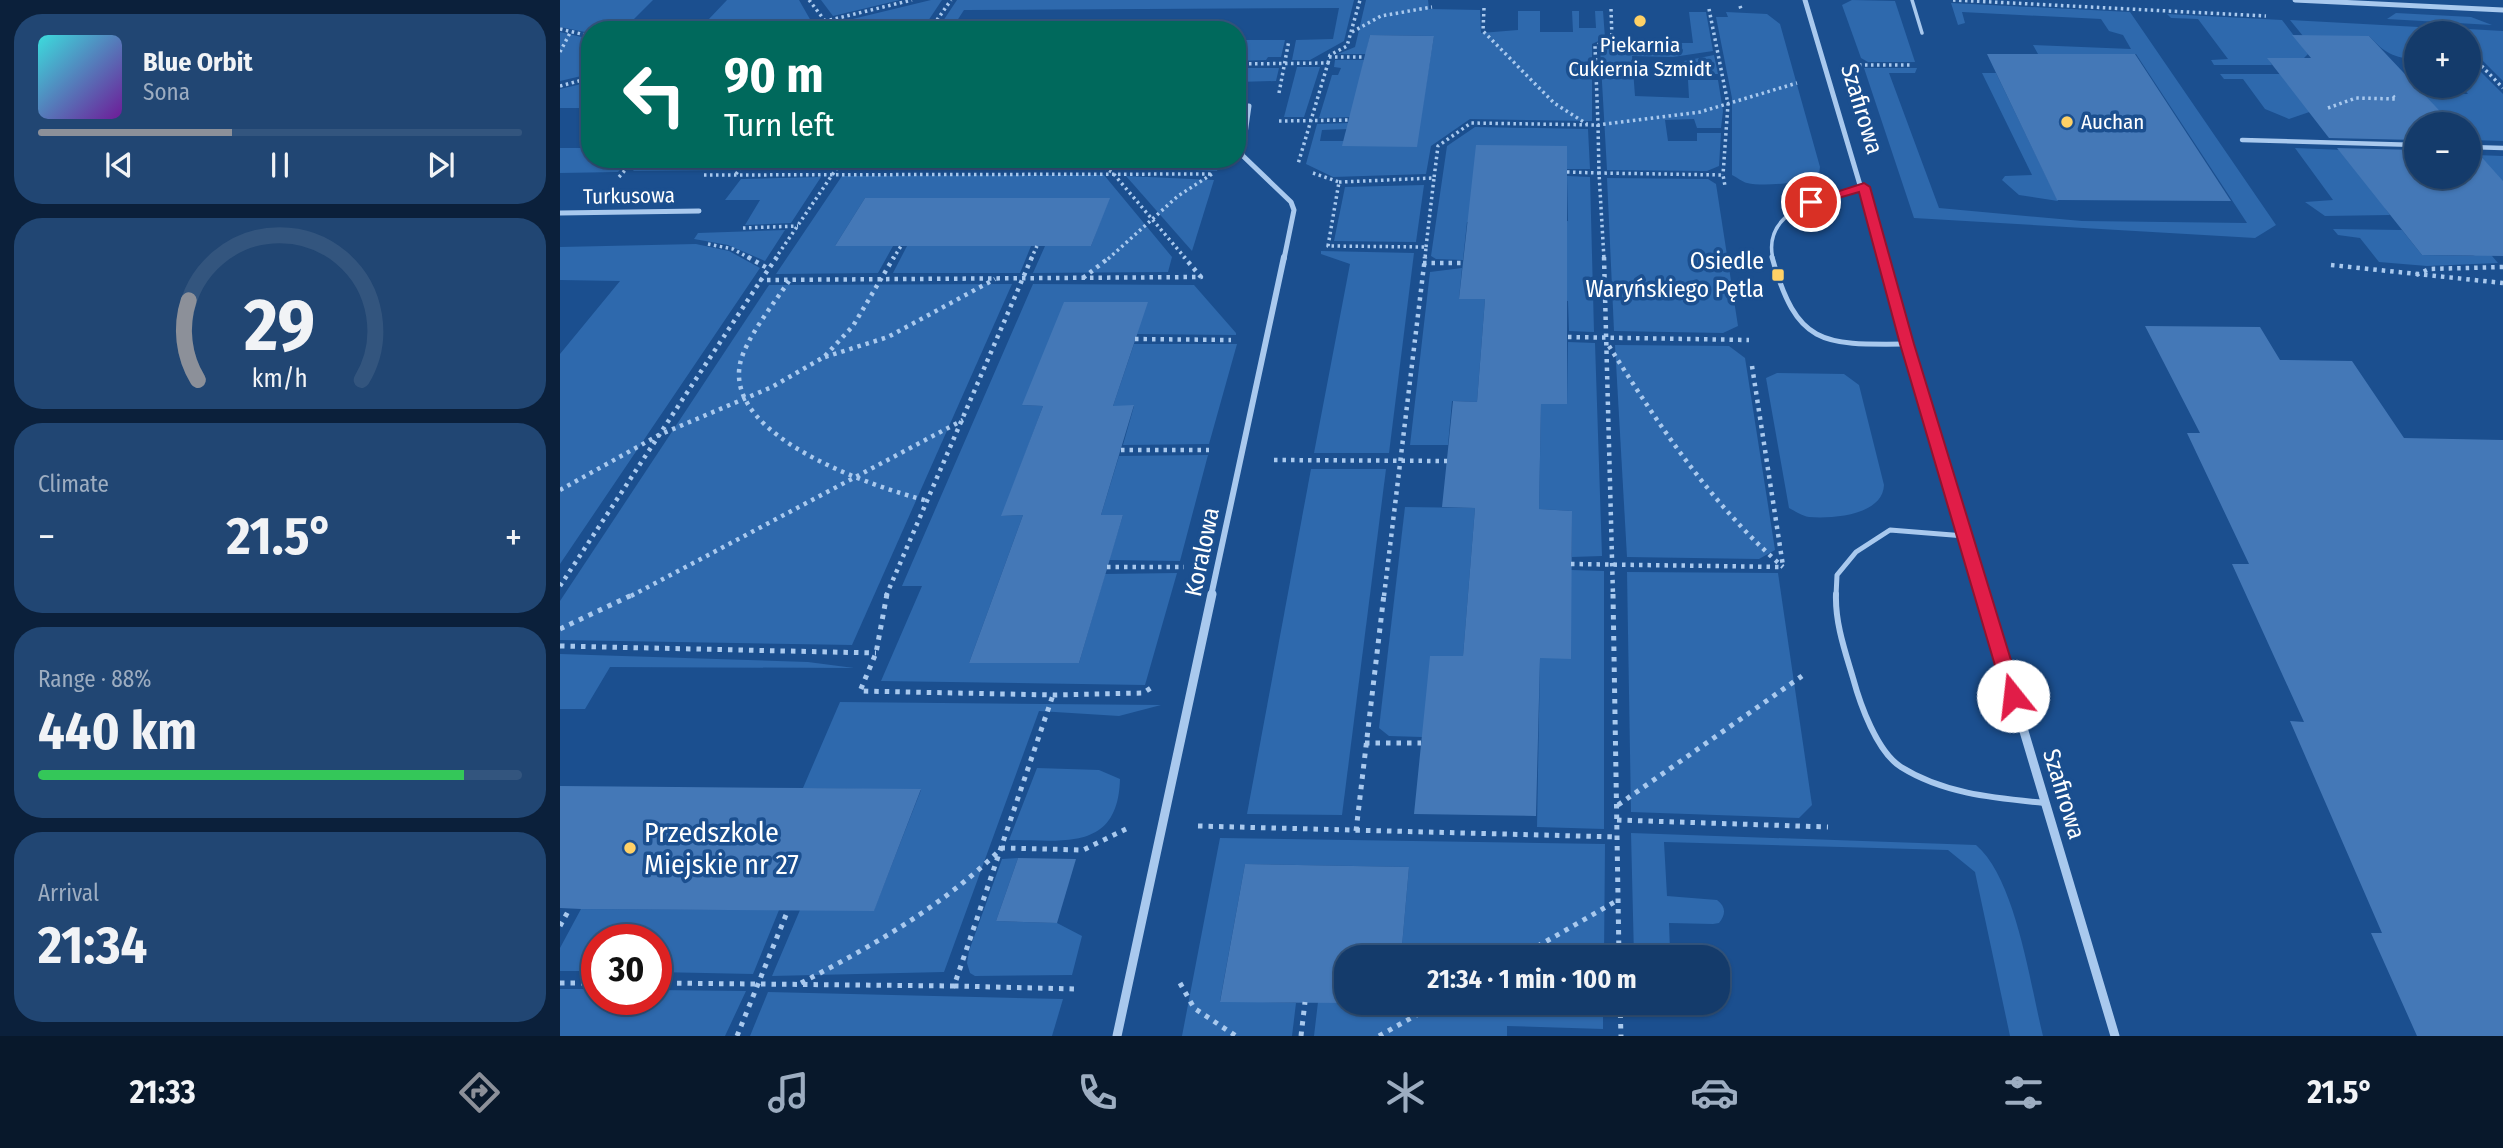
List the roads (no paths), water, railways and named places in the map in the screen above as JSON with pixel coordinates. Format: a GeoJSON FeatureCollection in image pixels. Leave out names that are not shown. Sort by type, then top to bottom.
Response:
{"type":"FeatureCollection","features":[{"type":"Feature","properties":{"kind":"street","name":"Szafirowa"},"geometry":{"type":"LineString","coordinates":[[1805,0],[1864,187],[1907,344],[2115,1036]]}},
{"type":"Feature","properties":{"kind":"street"},"geometry":{"type":"LineString","coordinates":[[2295,0],[2503,10]]}},
{"type":"Feature","properties":{"kind":"street","name":"Koralowa"},"geometry":{"type":"LineString","coordinates":[[1246,106],[1249,106],[1246,127]]}},
{"type":"Feature","properties":{"kind":"street"},"geometry":{"type":"LineString","coordinates":[[2242,140],[2404,145]]}},
{"type":"Feature","properties":{"kind":"street"},"geometry":{"type":"LineString","coordinates":[[2481,147],[2503,148]]}},
{"type":"Feature","properties":{"kind":"street","name":"Koralowa"},"geometry":{"type":"LineString","coordinates":[[1117,1036],[1294,210],[1291,202],[1246,159]]}},
{"type":"Feature","properties":{"kind":"street","name":"Turkusowa"},"geometry":{"type":"LineString","coordinates":[[560,213],[699,211]]}},
{"type":"Feature","properties":{"kind":"lane"},"geometry":{"type":"LineString","coordinates":[[1912,0],[1922,33]]}},
{"type":"Feature","properties":{"kind":"lane"},"geometry":{"type":"LineString","coordinates":[[1864,187],[1811,202],[1785,218],[1773,232],[1771,249],[1790,309],[1801,325],[1832,340],[1907,344]]}},
{"type":"Feature","properties":{"kind":"lane"},"geometry":{"type":"LineString","coordinates":[[1965,536],[1890,530],[1856,551],[1837,575],[1836,602],[1842,642],[1861,706],[1876,736],[1899,766],[1971,796],[2045,803]]}},
{"type":"Feature","properties":{"kind":"place","name":"Piekarnia Cukiernia Szmidt"},"geometry":{"type":"Point","coordinates":[1640,21]}},
{"type":"Feature","properties":{"kind":"place","name":"Auchan"},"geometry":{"type":"Point","coordinates":[2067,122]}},
{"type":"Feature","properties":{"kind":"place","name":"Osiedle Waryńskiego Pętla"},"geometry":{"type":"Point","coordinates":[1778,275]}},
{"type":"Feature","properties":{"kind":"place","name":"Przedszkole Miejskie nr 27"},"geometry":{"type":"Point","coordinates":[630,848]}}]}
